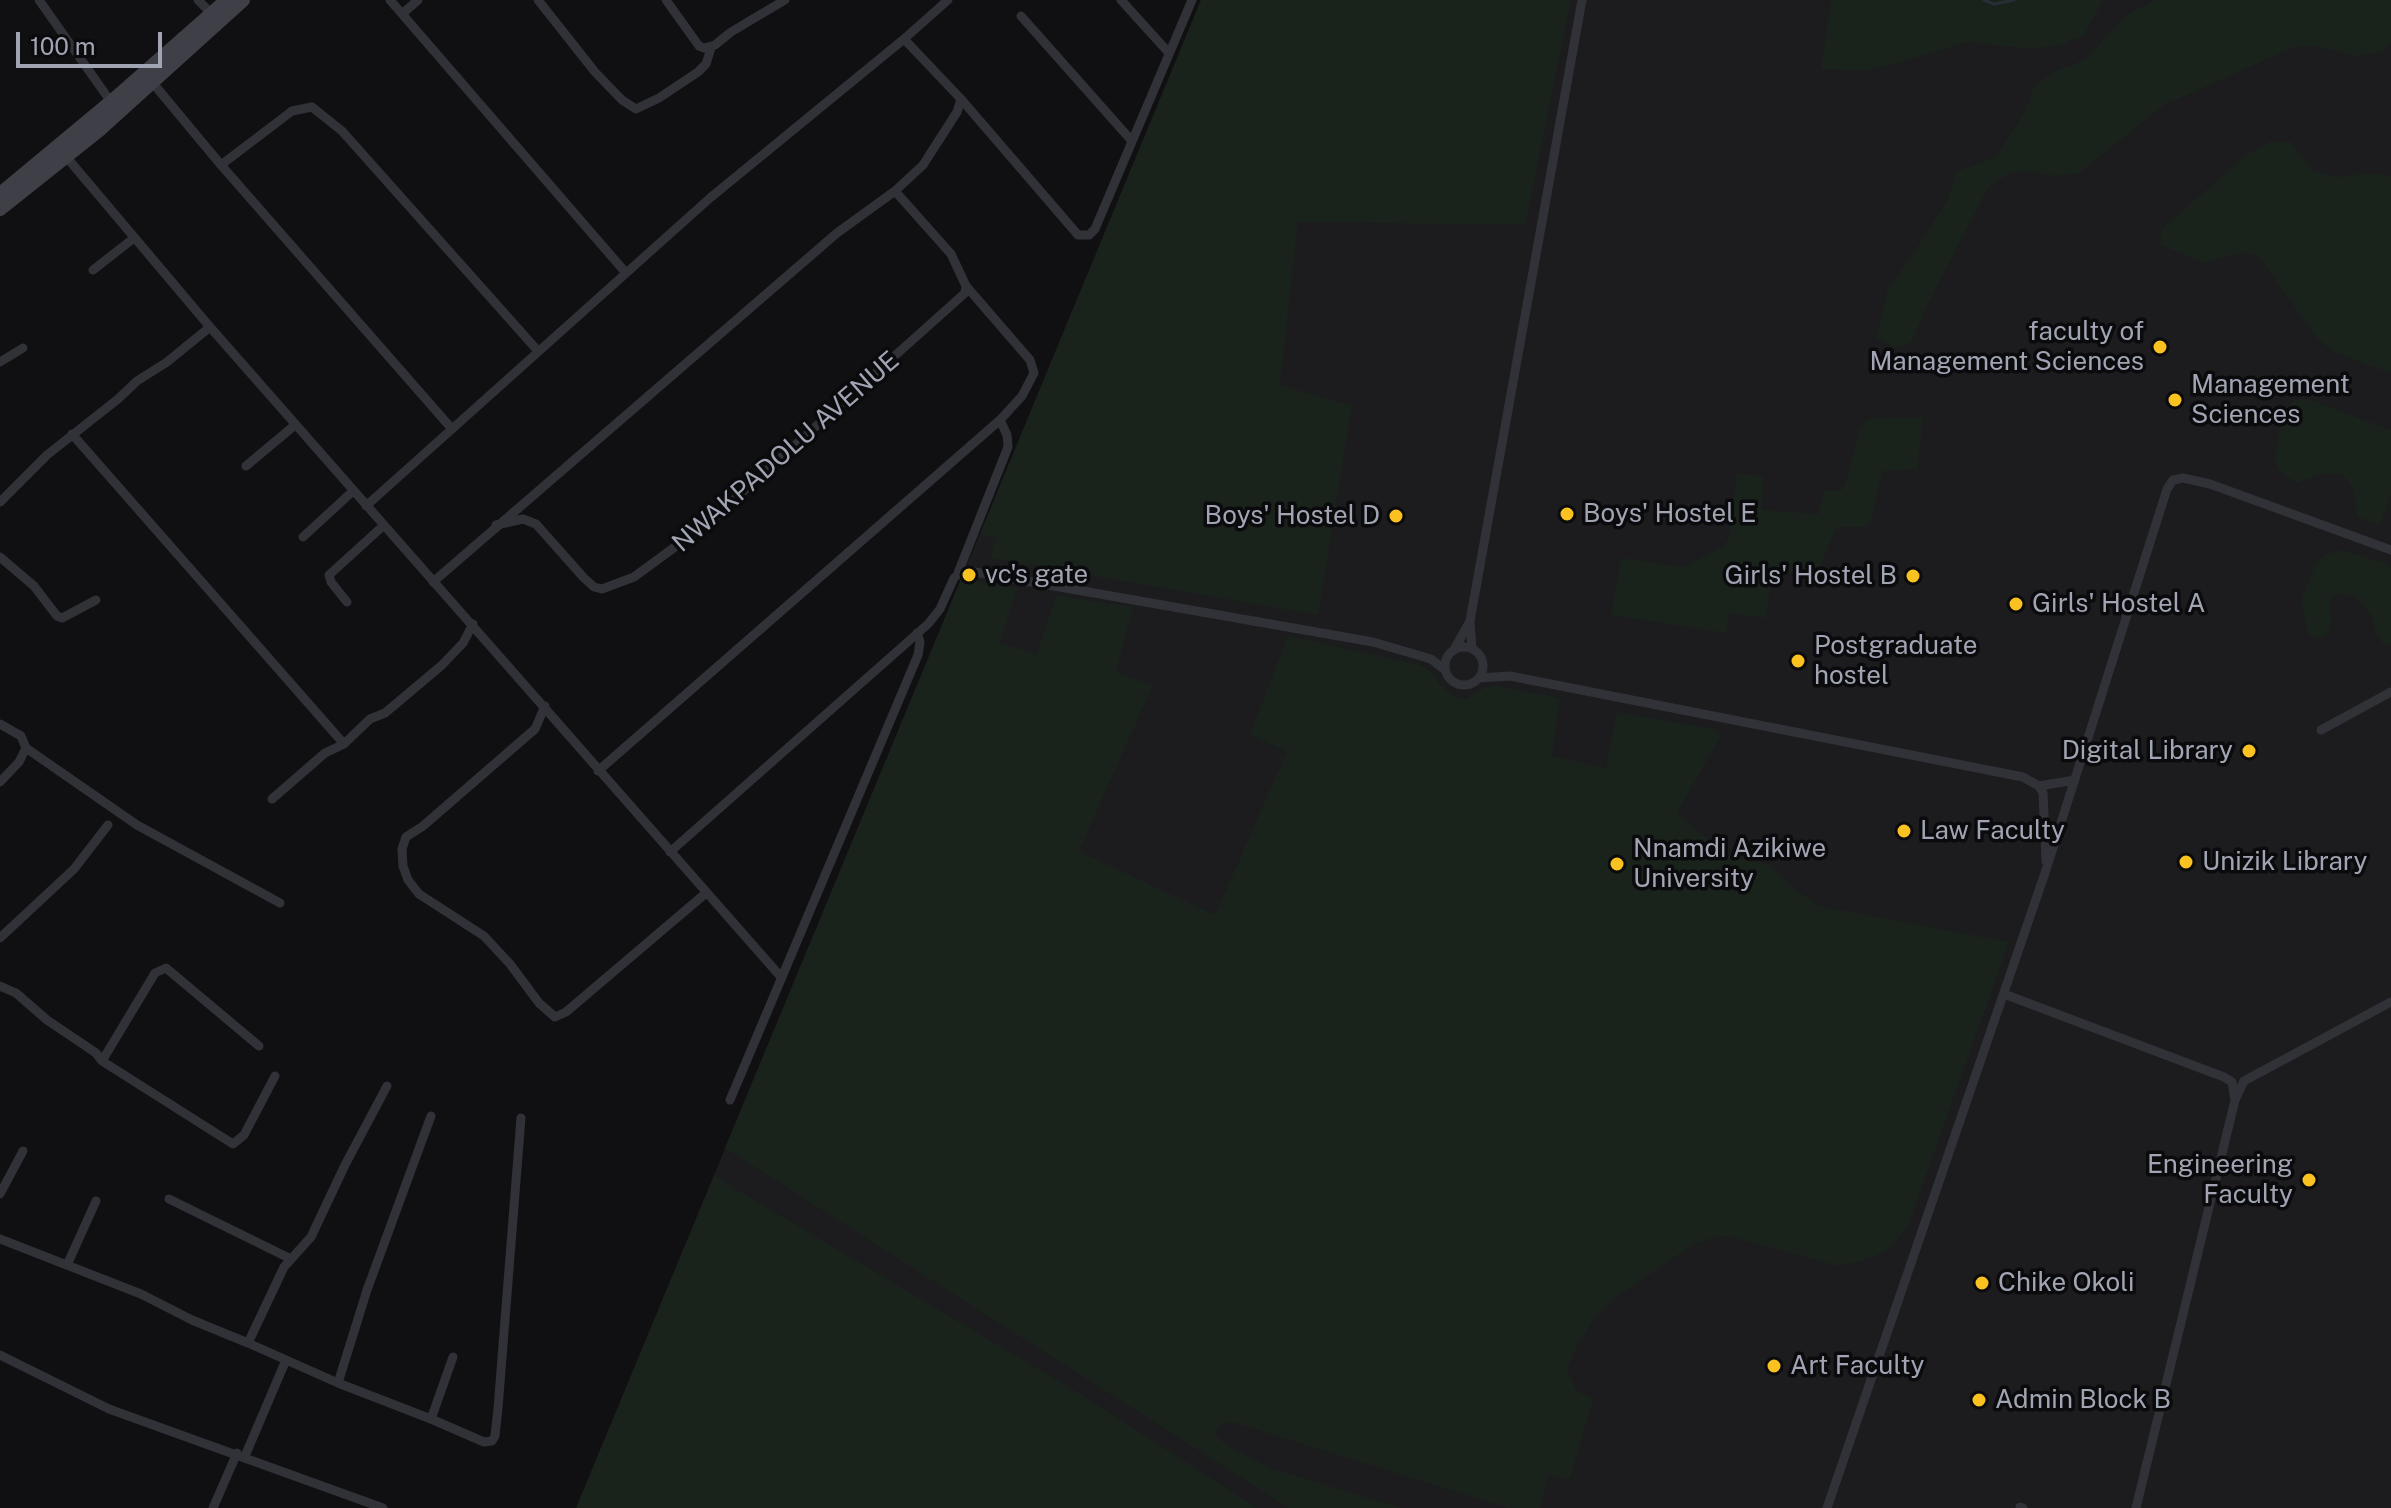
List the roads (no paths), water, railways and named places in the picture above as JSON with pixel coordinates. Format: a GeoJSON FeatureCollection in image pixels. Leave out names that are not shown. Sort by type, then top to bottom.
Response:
{"type":"FeatureCollection","features":[{"type":"Feature","properties":{"kind":"street"},"geometry":{"type":"LineString","coordinates":[[39,0],[111,102]]}},
{"type":"Feature","properties":{"kind":"street"},"geometry":{"type":"LineString","coordinates":[[198,0],[211,13]]}},
{"type":"Feature","properties":{"kind":"street"},"geometry":{"type":"LineString","coordinates":[[0,209],[111,102],[227,0]]}},
{"type":"Feature","properties":{"kind":"street"},"geometry":{"type":"LineString","coordinates":[[0,194],[62,152],[152,82],[243,0]]}},
{"type":"Feature","properties":{"kind":"street"},"geometry":{"type":"LineString","coordinates":[[390,0],[626,273]]}},
{"type":"Feature","properties":{"kind":"street"},"geometry":{"type":"LineString","coordinates":[[402,14],[418,0]]}},
{"type":"Feature","properties":{"kind":"street"},"geometry":{"type":"LineString","coordinates":[[538,0],[595,72],[622,100],[636,109],[698,72],[706,64],[711,48],[785,0]]}},
{"type":"Feature","properties":{"kind":"street"},"geometry":{"type":"LineString","coordinates":[[666,0],[699,46],[711,48]]}},
{"type":"Feature","properties":{"kind":"street"},"geometry":{"type":"LineString","coordinates":[[366,506],[710,198],[948,0]]}},
{"type":"Feature","properties":{"kind":"street"},"geometry":{"type":"LineString","coordinates":[[1121,0],[1169,53]]}},
{"type":"Feature","properties":{"kind":"street"},"geometry":{"type":"LineString","coordinates":[[904,39],[961,99],[1078,235],[1089,235],[1095,229],[1192,0]]}},
{"type":"Feature","properties":{"kind":"street"},"geometry":{"type":"LineString","coordinates":[[1510,676],[1483,661],[1472,648],[1470,621],[1582,0]]}},
{"type":"Feature","properties":{"kind":"street"},"geometry":{"type":"LineString","coordinates":[[1021,16],[1131,140]]}},
{"type":"Feature","properties":{"kind":"street"},"geometry":{"type":"LineString","coordinates":[[152,82],[452,429]]}},
{"type":"Feature","properties":{"kind":"street"},"geometry":{"type":"LineString","coordinates":[[433,582],[837,233],[895,191],[923,165],[957,112],[961,99]]}},
{"type":"Feature","properties":{"kind":"street"},"geometry":{"type":"LineString","coordinates":[[221,165],[292,111],[312,107],[342,131],[538,351]]}},
{"type":"Feature","properties":{"kind":"street"},"geometry":{"type":"LineString","coordinates":[[62,152],[383,526],[473,624],[598,771],[781,977]]}},
{"type":"Feature","properties":{"kind":"street"},"geometry":{"type":"LineString","coordinates":[[598,771],[1000,420],[1022,396],[1034,373],[1030,360],[966,286],[951,254],[895,191]]}},
{"type":"Feature","properties":{"kind":"street"},"geometry":{"type":"LineString","coordinates":[[93,270],[134,238]]}},
{"type":"Feature","properties":{"kind":"street","name":"NWAKPADOLU AVENUE"},"geometry":{"type":"LineString","coordinates":[[496,525],[523,519],[536,524],[594,587],[602,589],[634,577],[709,522],[958,301],[965,293],[966,286]]}},
{"type":"Feature","properties":{"kind":"street"},"geometry":{"type":"LineString","coordinates":[[0,502],[72,434],[210,327]]}},
{"type":"Feature","properties":{"kind":"street"},"geometry":{"type":"LineString","coordinates":[[0,362],[23,348]]}},
{"type":"Feature","properties":{"kind":"street"},"geometry":{"type":"LineString","coordinates":[[670,852],[917,633],[940,609],[1008,447],[1007,435],[1000,420]]}},
{"type":"Feature","properties":{"kind":"street"},"geometry":{"type":"LineString","coordinates":[[246,466],[295,425]]}},
{"type":"Feature","properties":{"kind":"street"},"geometry":{"type":"LineString","coordinates":[[72,434],[344,744]]}},
{"type":"Feature","properties":{"kind":"street"},"geometry":{"type":"LineString","coordinates":[[1827,1508],[2046,870],[2167,489],[2173,480],[2183,478],[2210,484],[2391,550]]}},
{"type":"Feature","properties":{"kind":"street"},"geometry":{"type":"LineString","coordinates":[[303,537],[353,491]]}},
{"type":"Feature","properties":{"kind":"street"},"geometry":{"type":"LineString","coordinates":[[347,602],[329,575],[383,526]]}},
{"type":"Feature","properties":{"kind":"street"},"geometry":{"type":"LineString","coordinates":[[0,557],[34,586],[57,616],[62,618],[96,600]]}},
{"type":"Feature","properties":{"kind":"street"},"geometry":{"type":"LineString","coordinates":[[957,574],[968,569],[1373,642],[1431,659],[1456,683],[1510,676],[2023,777],[2039,786],[2043,793],[2046,870]]}},
{"type":"Feature","properties":{"kind":"street"},"geometry":{"type":"LineString","coordinates":[[1445,670],[1470,621]]}},
{"type":"Feature","properties":{"kind":"street"},"geometry":{"type":"LineString","coordinates":[[272,799],[325,753],[344,744],[370,719],[385,713],[442,665],[463,643],[473,624]]}},
{"type":"Feature","properties":{"kind":"street"},"geometry":{"type":"LineString","coordinates":[[730,1100],[918,655],[920,642],[917,633]]}},
{"type":"Feature","properties":{"kind":"street"},"geometry":{"type":"LineString","coordinates":[[1431,659],[1472,648]]}},
{"type":"Feature","properties":{"kind":"street"},"geometry":{"type":"LineString","coordinates":[[1479,678],[1483,661]]}},
{"type":"Feature","properties":{"kind":"street"},"geometry":{"type":"LineString","coordinates":[[2321,730],[2391,692]]}},
{"type":"Feature","properties":{"kind":"street"},"geometry":{"type":"LineString","coordinates":[[545,706],[535,729],[433,818],[406,837],[402,849],[403,866],[408,880],[419,894],[484,936],[539,1003],[555,1017],[566,1012],[706,893]]}},
{"type":"Feature","properties":{"kind":"street"},"geometry":{"type":"LineString","coordinates":[[0,724],[21,736],[26,748],[137,825],[280,903]]}},
{"type":"Feature","properties":{"kind":"street"},"geometry":{"type":"LineString","coordinates":[[0,782],[19,762],[26,748]]}},
{"type":"Feature","properties":{"kind":"street"},"geometry":{"type":"LineString","coordinates":[[2039,786],[2075,780]]}},
{"type":"Feature","properties":{"kind":"street"},"geometry":{"type":"LineString","coordinates":[[0,938],[74,869],[108,825]]}},
{"type":"Feature","properties":{"kind":"street"},"geometry":{"type":"LineString","coordinates":[[102,1061],[155,973],[166,968],[259,1046]]}},
{"type":"Feature","properties":{"kind":"street"},"geometry":{"type":"LineString","coordinates":[[0,986],[16,993],[47,1020],[96,1053],[102,1061],[233,1144],[244,1135],[275,1076]]}},
{"type":"Feature","properties":{"kind":"street"},"geometry":{"type":"LineString","coordinates":[[2004,994],[2216,1073],[2232,1082],[2244,1081],[2391,1002]]}},
{"type":"Feature","properties":{"kind":"street"},"geometry":{"type":"LineString","coordinates":[[2136,1508],[2235,1100],[2244,1081]]}},
{"type":"Feature","properties":{"kind":"street"},"geometry":{"type":"LineString","coordinates":[[2232,1082],[2235,1100]]}},
{"type":"Feature","properties":{"kind":"street"},"geometry":{"type":"LineString","coordinates":[[248,1343],[289,1258],[311,1237],[387,1086]]}},
{"type":"Feature","properties":{"kind":"street"},"geometry":{"type":"LineString","coordinates":[[338,1383],[367,1290],[431,1116]]}},
{"type":"Feature","properties":{"kind":"street"},"geometry":{"type":"LineString","coordinates":[[0,1239],[141,1294],[192,1320],[338,1383],[484,1442],[492,1441],[495,1436],[521,1118]]}},
{"type":"Feature","properties":{"kind":"street"},"geometry":{"type":"LineString","coordinates":[[0,1194],[23,1151]]}},
{"type":"Feature","properties":{"kind":"street"},"geometry":{"type":"LineString","coordinates":[[169,1199],[289,1258]]}},
{"type":"Feature","properties":{"kind":"street"},"geometry":{"type":"LineString","coordinates":[[67,1265],[96,1201]]}},
{"type":"Feature","properties":{"kind":"street"},"geometry":{"type":"LineString","coordinates":[[0,1355],[109,1409],[383,1508]]}},
{"type":"Feature","properties":{"kind":"street"},"geometry":{"type":"LineString","coordinates":[[431,1419],[453,1357]]}},
{"type":"Feature","properties":{"kind":"street"},"geometry":{"type":"LineString","coordinates":[[213,1508],[286,1360]]}},
{"type":"Feature","properties":{"kind":"waterway"},"geometry":{"type":"LineString","coordinates":[[1984,0],[1994,4],[2014,0]]}},
{"type":"Feature","properties":{"kind":"place","name":"faculty of Management Sciences"},"geometry":{"type":"Point","coordinates":[2160,347]}},
{"type":"Feature","properties":{"kind":"place","name":"Management Sciences"},"geometry":{"type":"Point","coordinates":[2175,400]}},
{"type":"Feature","properties":{"kind":"place","name":"Boys' Hostel E"},"geometry":{"type":"Point","coordinates":[1567,514]}},
{"type":"Feature","properties":{"kind":"place","name":"Boys' Hostel D"},"geometry":{"type":"Point","coordinates":[1396,516]}},
{"type":"Feature","properties":{"kind":"place","name":"vc's gate"},"geometry":{"type":"Point","coordinates":[969,575]}},
{"type":"Feature","properties":{"kind":"place","name":"Girls' Hostel B"},"geometry":{"type":"Point","coordinates":[1913,576]}},
{"type":"Feature","properties":{"kind":"place","name":"Girls' Hostel A"},"geometry":{"type":"Point","coordinates":[2016,604]}},
{"type":"Feature","properties":{"kind":"place","name":"Postgraduate hostel"},"geometry":{"type":"Point","coordinates":[1798,661]}},
{"type":"Feature","properties":{"kind":"place","name":"Digital Library"},"geometry":{"type":"Point","coordinates":[2249,751]}},
{"type":"Feature","properties":{"kind":"place","name":"Law Faculty"},"geometry":{"type":"Point","coordinates":[1904,831]}},
{"type":"Feature","properties":{"kind":"place","name":"Unizik Library"},"geometry":{"type":"Point","coordinates":[2186,862]}},
{"type":"Feature","properties":{"kind":"place","name":"Nnamdi Azikiwe University"},"geometry":{"type":"Point","coordinates":[1617,864]}},
{"type":"Feature","properties":{"kind":"place","name":"Engineering Faculty"},"geometry":{"type":"Point","coordinates":[2309,1180]}},
{"type":"Feature","properties":{"kind":"place","name":"Chike Okoli"},"geometry":{"type":"Point","coordinates":[1982,1283]}},
{"type":"Feature","properties":{"kind":"place","name":"Art Faculty"},"geometry":{"type":"Point","coordinates":[1774,1366]}},
{"type":"Feature","properties":{"kind":"place","name":"Admin Block B"},"geometry":{"type":"Point","coordinates":[1979,1400]}}]}
